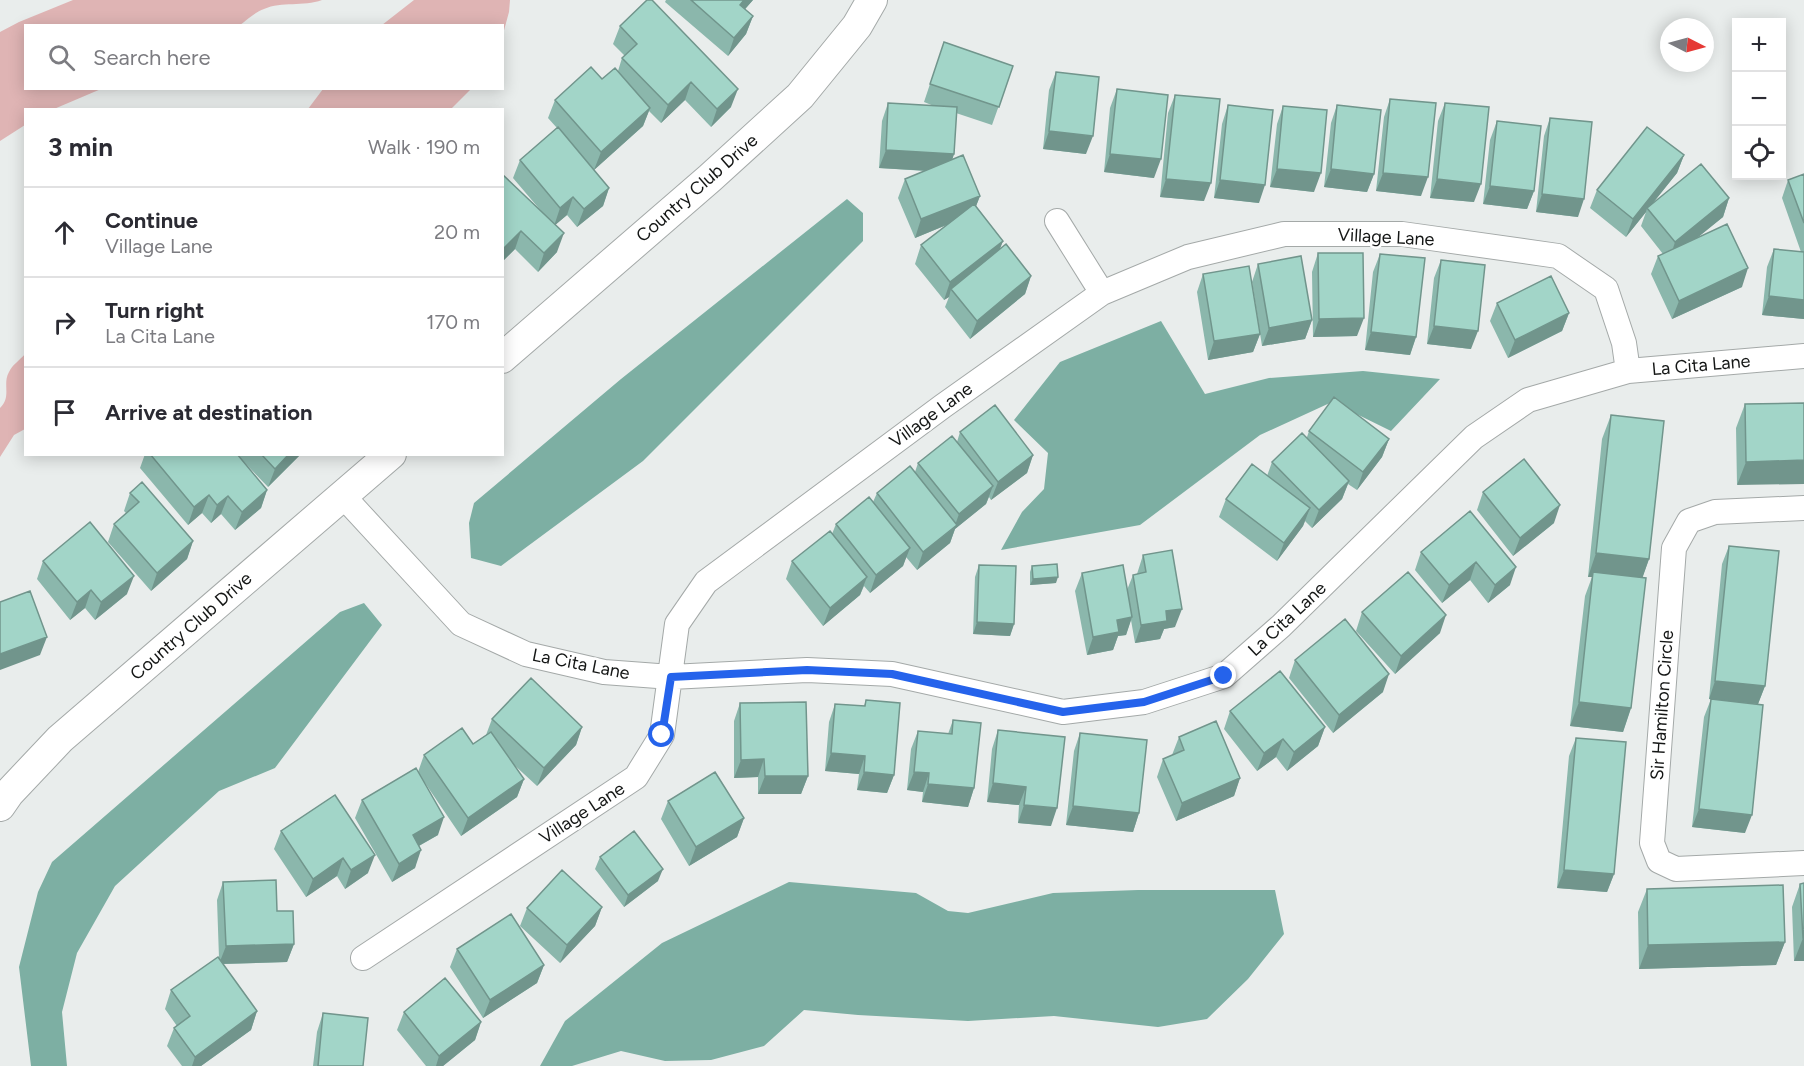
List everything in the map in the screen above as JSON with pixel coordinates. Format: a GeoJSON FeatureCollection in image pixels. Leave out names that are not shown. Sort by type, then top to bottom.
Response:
{"type":"FeatureCollection","features":[{"type":"Feature","properties":{"kind":"street","name":"Country Club Drive"},"geometry":{"type":"LineString","coordinates":[[504,356],[710,178],[800,96],[857,26],[872,0]]}},
{"type":"Feature","properties":{"kind":"street"},"geometry":{"type":"LineString","coordinates":[[1058,221],[1102,293]]}},
{"type":"Feature","properties":{"kind":"street","name":"Village Lane"},"geometry":{"type":"LineString","coordinates":[[363,958],[636,777],[662,735],[677,624],[706,582],[943,406],[1102,293],[1188,257],[1284,234],[1402,234],[1558,256],[1606,289],[1624,344],[1628,371]]}},
{"type":"Feature","properties":{"kind":"street","name":"La Cita Lane"},"geometry":{"type":"LineString","coordinates":[[344,496],[461,624],[526,654],[604,672],[671,677],[807,670],[892,674],[1063,712],[1144,702],[1224,676],[1281,626],[1474,436],[1528,400],[1628,371],[1804,356]]}},
{"type":"Feature","properties":{"kind":"street","name":"Country Club Drive"},"geometry":{"type":"LineString","coordinates":[[3,795],[60,740],[389,456]]}},
{"type":"Feature","properties":{"kind":"street","name":"Sir Hamilton Circle"},"geometry":{"type":"LineString","coordinates":[[1804,508],[1714,512],[1689,521],[1674,548],[1652,843],[1659,861],[1676,869],[1804,863]]}},
{"type":"Feature","properties":{"kind":"shaded area"},"geometry":{"type":"Polygon","coordinates":[[[73,0],[322,0],[271,7],[257,12],[241,24],[24,24],[24,90],[99,90],[56,108],[24,108],[24,126],[0,141],[0,32],[73,0]]]}},
{"type":"Feature","properties":{"kind":"shaded area"},"geometry":{"type":"Polygon","coordinates":[[[414,0],[510,0],[504,30],[504,24],[383,24],[414,0]]]}},
{"type":"Feature","properties":{"kind":"shaded area"},"geometry":{"type":"Polygon","coordinates":[[[322,90],[470,90],[452,108],[309,108],[322,90]]]}},
{"type":"Feature","properties":{"kind":"shaded area"},"geometry":{"type":"Polygon","coordinates":[[[847,199],[863,213],[863,241],[643,461],[501,566],[471,558],[469,523],[474,503],[621,379],[847,199]]]}},
{"type":"Feature","properties":{"kind":"shaded area"},"geometry":{"type":"Polygon","coordinates":[[[1161,321],[1205,394],[1269,378],[1363,371],[1440,379],[1391,431],[1332,402],[1260,435],[1140,525],[1001,550],[1022,512],[1044,489],[1048,453],[1014,420],[1060,362],[1161,321]]]}},
{"type":"Feature","properties":{"kind":"shaded area"},"geometry":{"type":"Polygon","coordinates":[[[24,355],[24,430],[14,435],[0,457],[0,408],[4,404],[6,381],[12,367],[24,355]]]}},
{"type":"Feature","properties":{"kind":"shaded area"},"geometry":{"type":"Polygon","coordinates":[[[364,603],[382,625],[275,768],[219,791],[115,886],[77,953],[62,1012],[67,1066],[31,1066],[19,967],[38,892],[52,862],[340,612],[364,603]]]}},
{"type":"Feature","properties":{"kind":"shaded area"},"geometry":{"type":"Polygon","coordinates":[[[789,882],[916,893],[948,911],[968,913],[1053,893],[1138,890],[1275,890],[1284,934],[1248,979],[1207,1019],[1158,1027],[1054,1016],[968,1021],[804,1010],[764,1046],[711,1060],[665,1061],[621,1051],[572,1066],[540,1066],[565,1021],[662,943],[789,882]]]}},
{"type":"Feature","properties":{"kind":"building"},"geometry":{"type":"Polygon","coordinates":[[[647,0],[652,0],[738,89],[717,109],[691,82],[668,105],[622,58],[637,44],[620,26],[647,0]]]}},
{"type":"Feature","properties":{"kind":"building"},"geometry":{"type":"Polygon","coordinates":[[[691,0],[744,0],[740,5],[753,16],[734,38],[691,0]]]}},
{"type":"Feature","properties":{"kind":"building"},"geometry":{"type":"Polygon","coordinates":[[[944,42],[1013,66],[999,107],[930,84],[944,42]]]}},
{"type":"Feature","properties":{"kind":"building"},"geometry":{"type":"Polygon","coordinates":[[[591,67],[602,79],[615,68],[650,108],[601,152],[555,100],[591,67]]]}},
{"type":"Feature","properties":{"kind":"building"},"geometry":{"type":"Polygon","coordinates":[[[1056,72],[1099,77],[1093,136],[1049,131],[1056,72]]]}},
{"type":"Feature","properties":{"kind":"building"},"geometry":{"type":"Polygon","coordinates":[[[1117,89],[1168,95],[1161,159],[1110,154],[1117,89]]]}},
{"type":"Feature","properties":{"kind":"building"},"geometry":{"type":"Polygon","coordinates":[[[1175,95],[1220,99],[1211,183],[1166,179],[1175,95]]]}},
{"type":"Feature","properties":{"kind":"building"},"geometry":{"type":"Polygon","coordinates":[[[1390,99],[1436,103],[1428,177],[1383,173],[1390,99]]]}},
{"type":"Feature","properties":{"kind":"building"},"geometry":{"type":"Polygon","coordinates":[[[888,103],[957,107],[954,154],[886,150],[888,103]]]}},
{"type":"Feature","properties":{"kind":"building"},"geometry":{"type":"Polygon","coordinates":[[[1445,103],[1489,107],[1481,184],[1437,179],[1445,103]]]}},
{"type":"Feature","properties":{"kind":"building"},"geometry":{"type":"Polygon","coordinates":[[[1228,105],[1273,110],[1265,185],[1220,180],[1228,105]]]}},
{"type":"Feature","properties":{"kind":"building"},"geometry":{"type":"Polygon","coordinates":[[[1337,105],[1381,110],[1374,174],[1331,169],[1337,105]]]}},
{"type":"Feature","properties":{"kind":"building"},"geometry":{"type":"Polygon","coordinates":[[[1283,106],[1327,110],[1321,173],[1277,169],[1283,106]]]}},
{"type":"Feature","properties":{"kind":"building"},"geometry":{"type":"Polygon","coordinates":[[[1550,118],[1592,122],[1584,199],[1542,194],[1550,118]]]}},
{"type":"Feature","properties":{"kind":"building"},"geometry":{"type":"Polygon","coordinates":[[[1497,121],[1541,126],[1534,191],[1490,186],[1497,121]]]}},
{"type":"Feature","properties":{"kind":"building"},"geometry":{"type":"Polygon","coordinates":[[[558,127],[609,188],[584,209],[573,197],[560,208],[520,160],[558,127]]]}},
{"type":"Feature","properties":{"kind":"building"},"geometry":{"type":"Polygon","coordinates":[[[1647,127],[1684,155],[1633,219],[1597,190],[1647,127]]]}},
{"type":"Feature","properties":{"kind":"building"},"geometry":{"type":"Polygon","coordinates":[[[963,155],[980,196],[921,219],[905,179],[963,155]]]}},
{"type":"Feature","properties":{"kind":"building"},"geometry":{"type":"Polygon","coordinates":[[[1701,164],[1729,198],[1675,242],[1647,208],[1701,164]]]}},
{"type":"Feature","properties":{"kind":"building"},"geometry":{"type":"Polygon","coordinates":[[[1804,174],[1804,223],[1788,180],[1804,174]]]}},
{"type":"Feature","properties":{"kind":"building"},"geometry":{"type":"Polygon","coordinates":[[[504,176],[564,233],[544,253],[521,231],[504,248],[504,176]]]}},
{"type":"Feature","properties":{"kind":"building"},"geometry":{"type":"Polygon","coordinates":[[[974,204],[1003,241],[950,282],[921,245],[974,204]]]}},
{"type":"Feature","properties":{"kind":"building"},"geometry":{"type":"Polygon","coordinates":[[[1727,224],[1748,268],[1679,301],[1658,256],[1727,224]]]}},
{"type":"Feature","properties":{"kind":"building"},"geometry":{"type":"Polygon","coordinates":[[[1006,244],[1031,276],[977,321],[951,289],[1006,244]]]}},
{"type":"Feature","properties":{"kind":"building"},"geometry":{"type":"Polygon","coordinates":[[[1774,249],[1804,252],[1804,300],[1769,296],[1774,249]]]}},
{"type":"Feature","properties":{"kind":"building"},"geometry":{"type":"Polygon","coordinates":[[[1318,253],[1363,253],[1364,318],[1319,319],[1318,253]]]}},
{"type":"Feature","properties":{"kind":"building"},"geometry":{"type":"Polygon","coordinates":[[[1380,254],[1425,258],[1416,337],[1371,332],[1380,254]]]}},
{"type":"Feature","properties":{"kind":"building"},"geometry":{"type":"Polygon","coordinates":[[[1301,256],[1312,320],[1269,328],[1258,264],[1301,256]]]}},
{"type":"Feature","properties":{"kind":"building"},"geometry":{"type":"Polygon","coordinates":[[[1441,260],[1485,265],[1478,331],[1434,326],[1441,260]]]}},
{"type":"Feature","properties":{"kind":"building"},"geometry":{"type":"Polygon","coordinates":[[[1249,266],[1260,334],[1214,341],[1203,274],[1249,266]]]}},
{"type":"Feature","properties":{"kind":"building"},"geometry":{"type":"Polygon","coordinates":[[[1551,276],[1569,313],[1515,340],[1497,303],[1551,276]]]}},
{"type":"Feature","properties":{"kind":"building"},"geometry":{"type":"Polygon","coordinates":[[[1334,397],[1389,439],[1363,472],[1309,431],[1334,397]]]}},
{"type":"Feature","properties":{"kind":"building"},"geometry":{"type":"Polygon","coordinates":[[[1804,403],[1804,460],[1746,462],[1745,404],[1804,403]]]}},
{"type":"Feature","properties":{"kind":"building"},"geometry":{"type":"Polygon","coordinates":[[[995,405],[1033,455],[998,482],[960,432],[995,405]]]}},
{"type":"Feature","properties":{"kind":"building"},"geometry":{"type":"Polygon","coordinates":[[[1611,415],[1664,421],[1649,559],[1596,553],[1611,415]]]}},
{"type":"Feature","properties":{"kind":"building"},"geometry":{"type":"Polygon","coordinates":[[[1302,433],[1349,481],[1319,510],[1272,462],[1302,433]]]}},
{"type":"Feature","properties":{"kind":"building"},"geometry":{"type":"Polygon","coordinates":[[[952,436],[993,486],[959,514],[918,463],[952,436]]]}},
{"type":"Feature","properties":{"kind":"building"},"geometry":{"type":"Polygon","coordinates":[[[152,456],[239,456],[267,490],[242,512],[228,496],[217,505],[209,495],[194,507],[152,456]]]}},
{"type":"Feature","properties":{"kind":"building"},"geometry":{"type":"Polygon","coordinates":[[[263,456],[287,456],[275,469],[263,456]]]}},
{"type":"Feature","properties":{"kind":"building"},"geometry":{"type":"Polygon","coordinates":[[[1524,459],[1560,505],[1520,538],[1483,492],[1524,459]]]}},
{"type":"Feature","properties":{"kind":"building"},"geometry":{"type":"Polygon","coordinates":[[[1252,464],[1310,508],[1284,543],[1226,499],[1252,464]]]}},
{"type":"Feature","properties":{"kind":"building"},"geometry":{"type":"Polygon","coordinates":[[[910,466],[957,525],[923,552],[877,493],[910,466]]]}},
{"type":"Feature","properties":{"kind":"building"},"geometry":{"type":"Polygon","coordinates":[[[142,482],[193,541],[157,573],[114,524],[139,502],[130,493],[142,482]]]}},
{"type":"Feature","properties":{"kind":"building"},"geometry":{"type":"Polygon","coordinates":[[[869,497],[910,548],[876,575],[836,524],[869,497]]]}},
{"type":"Feature","properties":{"kind":"building"},"geometry":{"type":"Polygon","coordinates":[[[1470,511],[1516,567],[1495,585],[1476,562],[1449,585],[1421,552],[1470,511]]]}},
{"type":"Feature","properties":{"kind":"building"},"geometry":{"type":"Polygon","coordinates":[[[90,522],[134,576],[101,602],[91,590],[77,602],[43,561],[90,522]]]}},
{"type":"Feature","properties":{"kind":"building"},"geometry":{"type":"Polygon","coordinates":[[[830,531],[867,577],[830,608],[792,561],[830,531]]]}},
{"type":"Feature","properties":{"kind":"building"},"geometry":{"type":"Polygon","coordinates":[[[1729,546],[1779,551],[1765,686],[1715,681],[1729,546]]]}},
{"type":"Feature","properties":{"kind":"building"},"geometry":{"type":"Polygon","coordinates":[[[1172,550],[1182,609],[1166,611],[1167,621],[1141,625],[1133,575],[1146,572],[1143,555],[1172,550]]]}},
{"type":"Feature","properties":{"kind":"building"},"geometry":{"type":"Polygon","coordinates":[[[1057,564],[1058,577],[1033,579],[1032,566],[1057,564]]]}},
{"type":"Feature","properties":{"kind":"building"},"geometry":{"type":"Polygon","coordinates":[[[979,565],[1016,566],[1014,624],[977,622],[979,565]]]}},
{"type":"Feature","properties":{"kind":"building"},"geometry":{"type":"Polygon","coordinates":[[[1123,565],[1132,617],[1117,620],[1119,632],[1093,637],[1082,573],[1123,565]]]}},
{"type":"Feature","properties":{"kind":"building"},"geometry":{"type":"Polygon","coordinates":[[[1408,572],[1446,615],[1401,656],[1362,612],[1408,572]]]}},
{"type":"Feature","properties":{"kind":"building"},"geometry":{"type":"Polygon","coordinates":[[[1593,572],[1646,578],[1631,708],[1579,702],[1593,572]]]}},
{"type":"Feature","properties":{"kind":"building"},"geometry":{"type":"Polygon","coordinates":[[[30,591],[47,637],[0,654],[0,602],[30,591]]]}},
{"type":"Feature","properties":{"kind":"building"},"geometry":{"type":"Polygon","coordinates":[[[1345,619],[1389,674],[1339,715],[1295,660],[1345,619]]]}},
{"type":"Feature","properties":{"kind":"building"},"geometry":{"type":"Polygon","coordinates":[[[1280,671],[1325,727],[1294,752],[1283,739],[1264,753],[1230,711],[1280,671]]]}},
{"type":"Feature","properties":{"kind":"building"},"geometry":{"type":"Polygon","coordinates":[[[531,678],[582,727],[544,768],[492,719],[531,678]]]}},
{"type":"Feature","properties":{"kind":"building"},"geometry":{"type":"Polygon","coordinates":[[[1711,699],[1763,705],[1752,815],[1699,809],[1711,699]]]}},
{"type":"Feature","properties":{"kind":"building"},"geometry":{"type":"Polygon","coordinates":[[[866,700],[900,703],[894,775],[864,772],[865,756],[831,753],[835,704],[865,706],[866,700]]]}},
{"type":"Feature","properties":{"kind":"building"},"geometry":{"type":"Polygon","coordinates":[[[806,702],[808,776],[765,776],[764,759],[741,760],[740,703],[806,702]]]}},
{"type":"Feature","properties":{"kind":"building"},"geometry":{"type":"Polygon","coordinates":[[[953,720],[981,723],[974,788],[928,784],[929,773],[914,772],[918,731],[952,734],[953,720]]]}},
{"type":"Feature","properties":{"kind":"building"},"geometry":{"type":"Polygon","coordinates":[[[1216,721],[1240,778],[1182,803],[1163,759],[1184,750],[1179,737],[1216,721]]]}},
{"type":"Feature","properties":{"kind":"building"},"geometry":{"type":"Polygon","coordinates":[[[462,728],[473,744],[491,732],[524,779],[468,818],[424,755],[462,728]]]}},
{"type":"Feature","properties":{"kind":"building"},"geometry":{"type":"Polygon","coordinates":[[[998,730],[1065,737],[1057,808],[1024,805],[1026,787],[993,783],[998,730]]]}},
{"type":"Feature","properties":{"kind":"building"},"geometry":{"type":"Polygon","coordinates":[[[1080,733],[1147,740],[1139,813],[1073,806],[1080,733]]]}},
{"type":"Feature","properties":{"kind":"building"},"geometry":{"type":"Polygon","coordinates":[[[1576,738],[1626,742],[1614,874],[1564,870],[1576,738]]]}},
{"type":"Feature","properties":{"kind":"building"},"geometry":{"type":"Polygon","coordinates":[[[416,768],[444,817],[413,835],[421,850],[399,864],[362,800],[416,768]]]}},
{"type":"Feature","properties":{"kind":"building"},"geometry":{"type":"Polygon","coordinates":[[[715,772],[744,818],[696,847],[668,801],[715,772]]]}},
{"type":"Feature","properties":{"kind":"building"},"geometry":{"type":"Polygon","coordinates":[[[335,795],[375,855],[351,870],[343,858],[313,879],[281,831],[335,795]]]}},
{"type":"Feature","properties":{"kind":"building"},"geometry":{"type":"Polygon","coordinates":[[[634,831],[663,869],[628,895],[600,857],[634,831]]]}},
{"type":"Feature","properties":{"kind":"building"},"geometry":{"type":"Polygon","coordinates":[[[562,870],[602,907],[567,945],[527,908],[562,870]]]}},
{"type":"Feature","properties":{"kind":"building"},"geometry":{"type":"Polygon","coordinates":[[[276,880],[277,911],[293,911],[294,944],[226,946],[223,882],[276,880]]]}},
{"type":"Feature","properties":{"kind":"building"},"geometry":{"type":"Polygon","coordinates":[[[1804,883],[1804,938],[1803,938],[1800,884],[1804,883]]]}},
{"type":"Feature","properties":{"kind":"building"},"geometry":{"type":"Polygon","coordinates":[[[1783,885],[1785,942],[1648,945],[1647,889],[1783,885]]]}},
{"type":"Feature","properties":{"kind":"building"},"geometry":{"type":"Polygon","coordinates":[[[511,914],[544,965],[490,1000],[457,949],[511,914]]]}},
{"type":"Feature","properties":{"kind":"building"},"geometry":{"type":"Polygon","coordinates":[[[218,957],[257,1011],[195,1057],[174,1028],[190,1016],[171,990],[218,957]]]}},
{"type":"Feature","properties":{"kind":"building"},"geometry":{"type":"Polygon","coordinates":[[[445,978],[481,1022],[439,1056],[404,1012],[445,978]]]}},
{"type":"Feature","properties":{"kind":"building"},"geometry":{"type":"Polygon","coordinates":[[[323,1013],[368,1018],[363,1066],[318,1066],[323,1013]]]}},
{"type":"Feature","properties":{"kind":"route"},"geometry":{"type":"LineString","coordinates":[[662,735],[671,677],[807,670],[892,674],[1063,712],[1144,702],[1224,676]]}}]}
